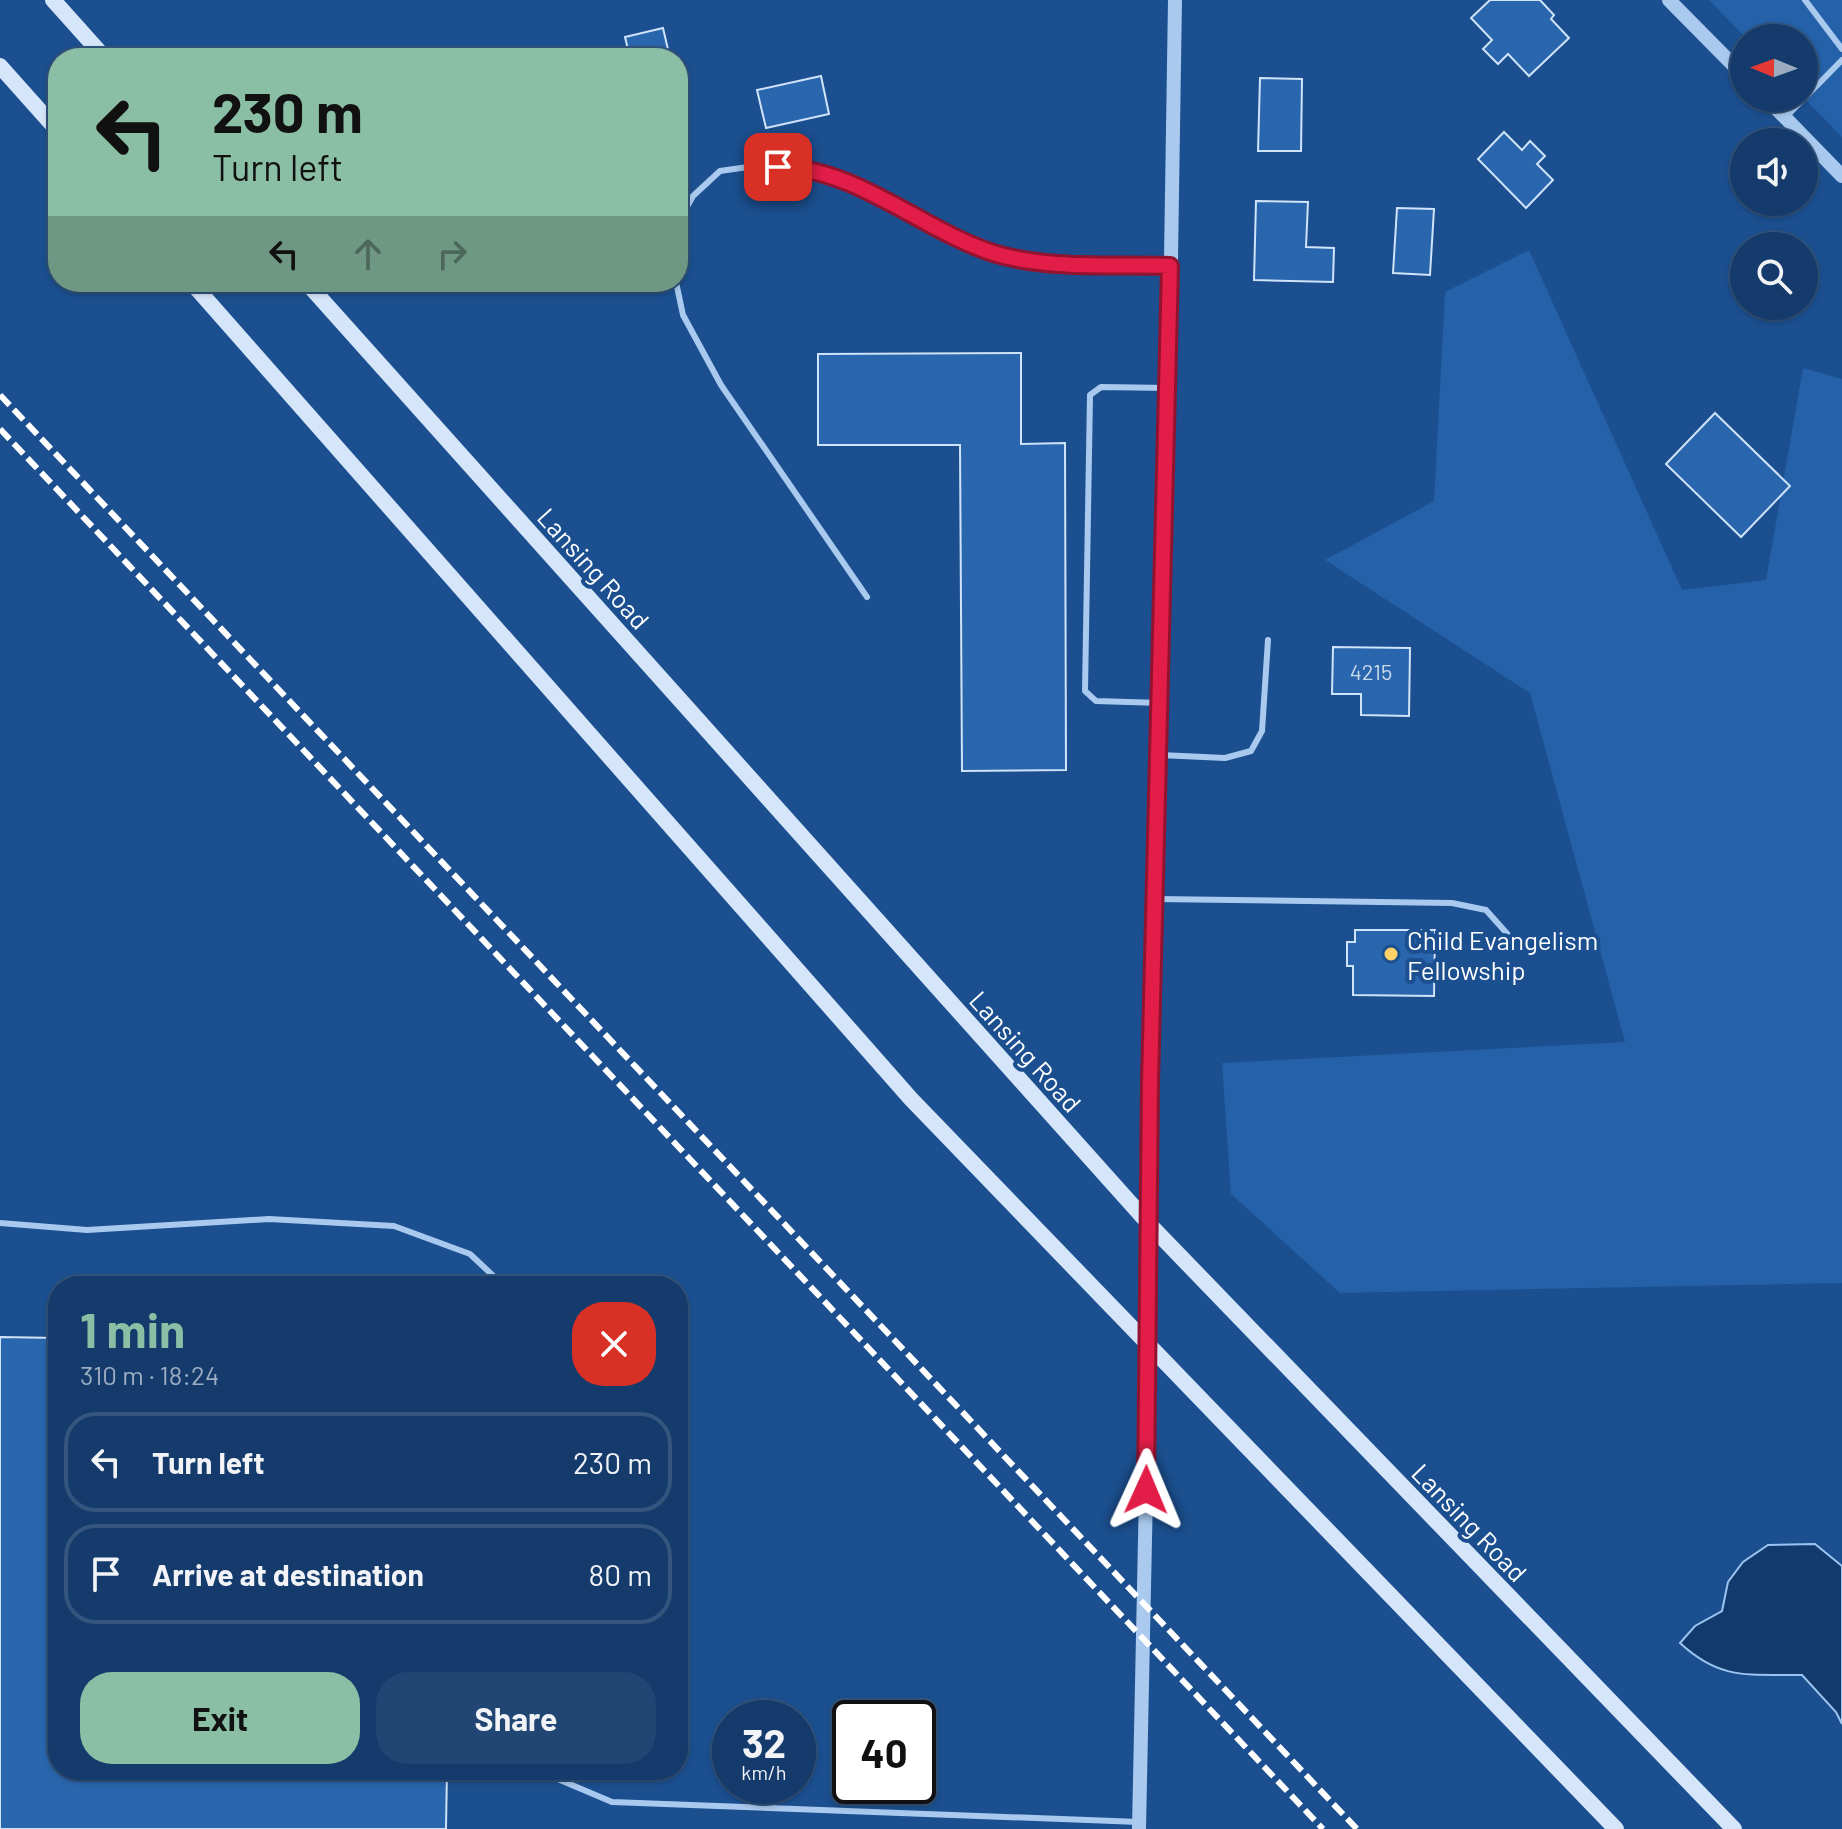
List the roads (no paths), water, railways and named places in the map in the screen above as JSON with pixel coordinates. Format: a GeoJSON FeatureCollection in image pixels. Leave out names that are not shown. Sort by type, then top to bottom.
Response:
{"type":"FeatureCollection","features":[{"type":"Feature","properties":{"kind":"main road"},"geometry":{"type":"LineString","coordinates":[[53,0],[96,48]]}},
{"type":"Feature","properties":{"kind":"main road"},"geometry":{"type":"LineString","coordinates":[[0,66],[48,120]]}},
{"type":"Feature","properties":{"kind":"main road"},"geometry":{"type":"LineString","coordinates":[[200,292],[911,1099],[1616,1829]]}},
{"type":"Feature","properties":{"kind":"main road","name":"Lansing Road"},"geometry":{"type":"LineString","coordinates":[[315,292],[1150,1225],[1734,1829]]}},
{"type":"Feature","properties":{"kind":"street"},"geometry":{"type":"LineString","coordinates":[[1139,1826],[1149,1346],[1150,1082],[1169,388],[1175,0]]}},
{"type":"Feature","properties":{"kind":"street"},"geometry":{"type":"LineString","coordinates":[[1669,0],[1730,62]]}},
{"type":"Feature","properties":{"kind":"street"},"geometry":{"type":"LineString","coordinates":[[1780,112],[1842,176]]}},
{"type":"Feature","properties":{"kind":"lane"},"geometry":{"type":"LineString","coordinates":[[1805,0],[1842,49]]}},
{"type":"Feature","properties":{"kind":"lane"},"geometry":{"type":"LineString","coordinates":[[1786,118],[1842,60]]}},
{"type":"Feature","properties":{"kind":"lane"},"geometry":{"type":"LineString","coordinates":[[688,205],[693,196],[720,171],[755,166],[801,167],[848,182],[921,221],[994,253],[1049,263],[1170,266]]}},
{"type":"Feature","properties":{"kind":"lane"},"geometry":{"type":"LineString","coordinates":[[678,292],[683,315],[721,385],[867,597]]}},
{"type":"Feature","properties":{"kind":"lane"},"geometry":{"type":"LineString","coordinates":[[1161,703],[1096,701],[1085,691],[1090,395],[1101,387],[1169,388]]}},
{"type":"Feature","properties":{"kind":"lane"},"geometry":{"type":"LineString","coordinates":[[1160,755],[1225,758],[1251,751],[1262,731],[1268,640]]}},
{"type":"Feature","properties":{"kind":"lane"},"geometry":{"type":"LineString","coordinates":[[1156,899],[1452,903],[1486,910],[1511,938]]}},
{"type":"Feature","properties":{"kind":"lane"},"geometry":{"type":"LineString","coordinates":[[0,1223],[87,1230],[269,1219],[394,1226],[470,1254],[493,1276]]}},
{"type":"Feature","properties":{"kind":"lane"},"geometry":{"type":"LineString","coordinates":[[560,1780],[612,1802],[1139,1826]]}},
{"type":"Feature","properties":{"kind":"railway"},"geometry":{"type":"LineString","coordinates":[[0,395],[1357,1829]]}},
{"type":"Feature","properties":{"kind":"railway"},"geometry":{"type":"LineString","coordinates":[[0,429],[1323,1829]]}},
{"type":"Feature","properties":{"kind":"place","name":"Child Evangelism Fellowship"},"geometry":{"type":"Point","coordinates":[1391,954]}}]}
